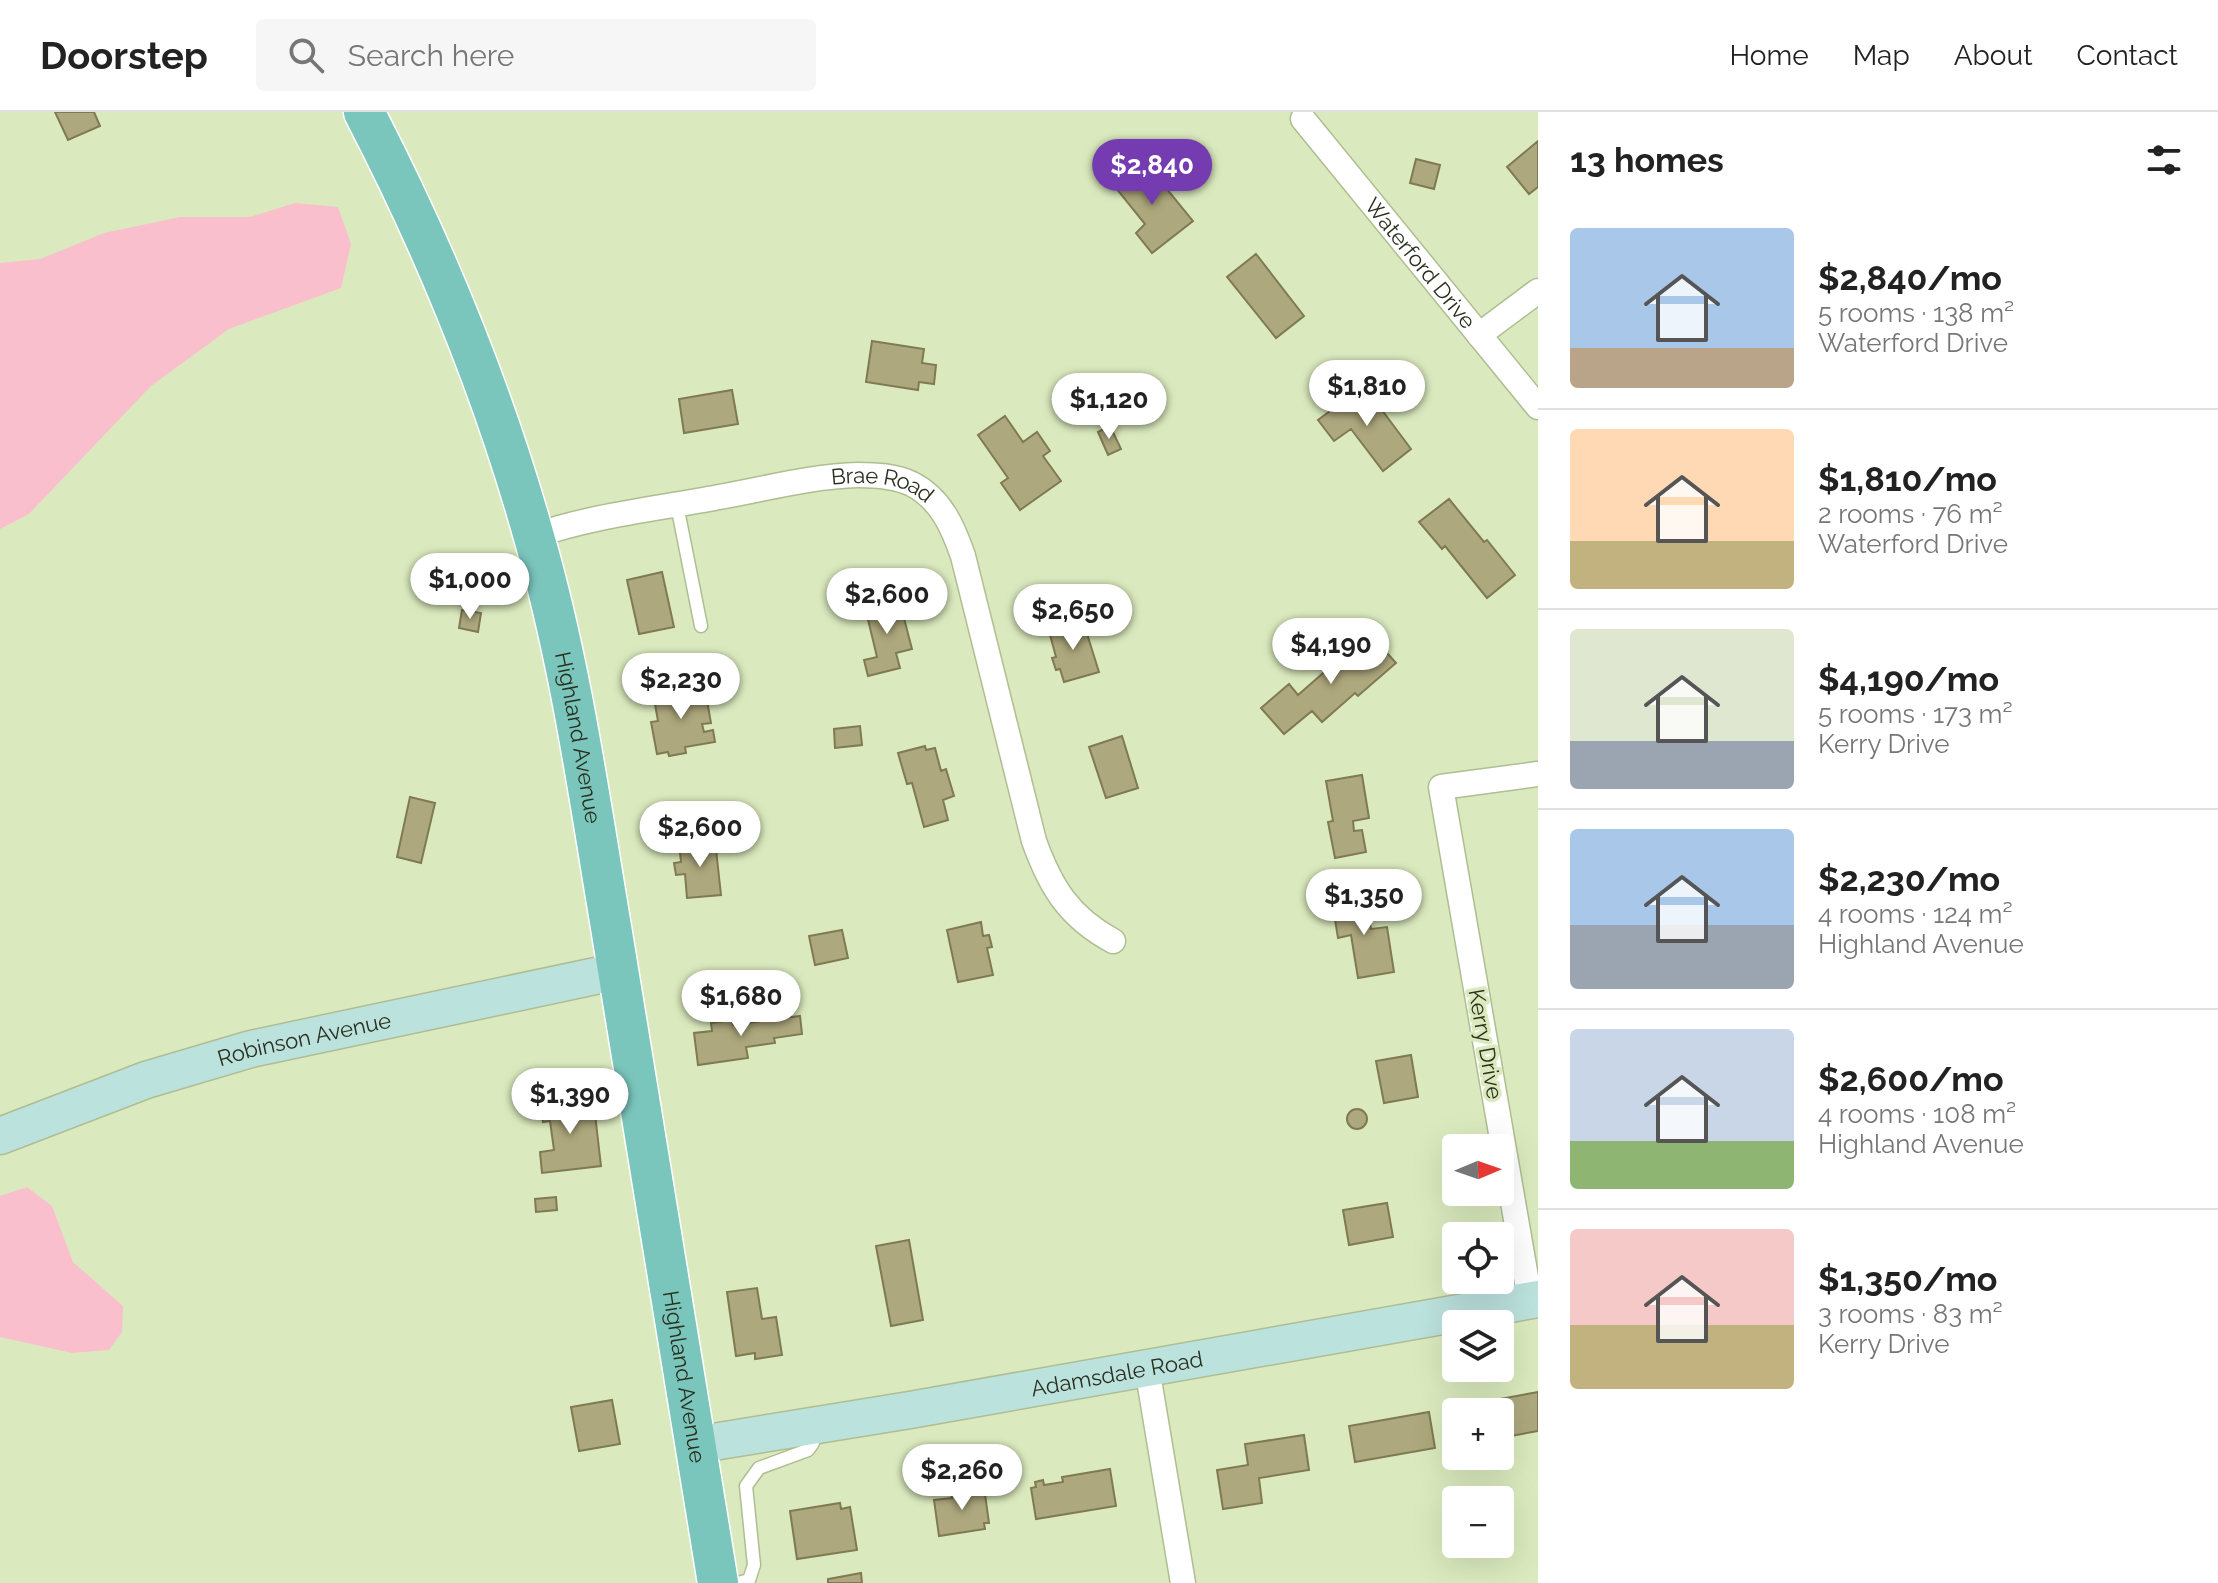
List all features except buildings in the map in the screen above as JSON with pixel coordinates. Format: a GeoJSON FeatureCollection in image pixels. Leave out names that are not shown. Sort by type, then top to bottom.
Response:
{"type":"FeatureCollection","features":[{"type":"Feature","properties":{"kind":"main road","name":"Highland Avenue"},"geometry":{"type":"LineString","coordinates":[[364,112],[413,212],[460,323],[534,536],[573,703],[718,1583]]}},
{"type":"Feature","properties":{"kind":"street","name":"Waterford Drive"},"geometry":{"type":"LineString","coordinates":[[1303,119],[1538,407]]}},
{"type":"Feature","properties":{"kind":"street"},"geometry":{"type":"LineString","coordinates":[[1479,335],[1538,291]]}},
{"type":"Feature","properties":{"kind":"street","name":"Brae Road"},"geometry":{"type":"LineString","coordinates":[[534,536],[591,518],[831,477],[889,476],[910,483],[926,493],[941,508],[963,556],[1034,841],[1043,866],[1072,912],[1091,929],[1113,941]]}},
{"type":"Feature","properties":{"kind":"street","name":"Kerry Drive"},"geometry":{"type":"LineString","coordinates":[[1534,1299],[1441,787],[1538,774]]}},
{"type":"Feature","properties":{"kind":"street","name":"Robinson Avenue"},"geometry":{"type":"LineString","coordinates":[[0,1136],[146,1080],[251,1049],[619,971]]}},
{"type":"Feature","properties":{"kind":"street","name":"Adamsdale Road"},"geometry":{"type":"LineString","coordinates":[[695,1445],[1534,1299]]}},
{"type":"Feature","properties":{"kind":"street"},"geometry":{"type":"LineString","coordinates":[[1147,1368],[1183,1583]]}},
{"type":"Feature","properties":{"kind":"lane"},"geometry":{"type":"LineString","coordinates":[[677,505],[701,626]]}},
{"type":"Feature","properties":{"kind":"lane"},"geometry":{"type":"LineString","coordinates":[[738,1583],[749,1580],[754,1565],[746,1486],[759,1468],[808,1450],[813,1443],[811,1426]]}},
{"type":"Feature","properties":{"kind":"shaded area"},"geometry":{"type":"Polygon","coordinates":[[[295,203],[338,207],[351,244],[341,288],[229,329],[151,386],[29,514],[0,529],[0,263],[40,259],[104,233],[180,217],[250,217],[295,203]]]}},
{"type":"Feature","properties":{"kind":"shaded area"},"geometry":{"type":"Polygon","coordinates":[[[27,1187],[52,1206],[73,1262],[123,1306],[122,1332],[109,1350],[72,1353],[0,1337],[0,1196],[27,1187]]]}}]}
